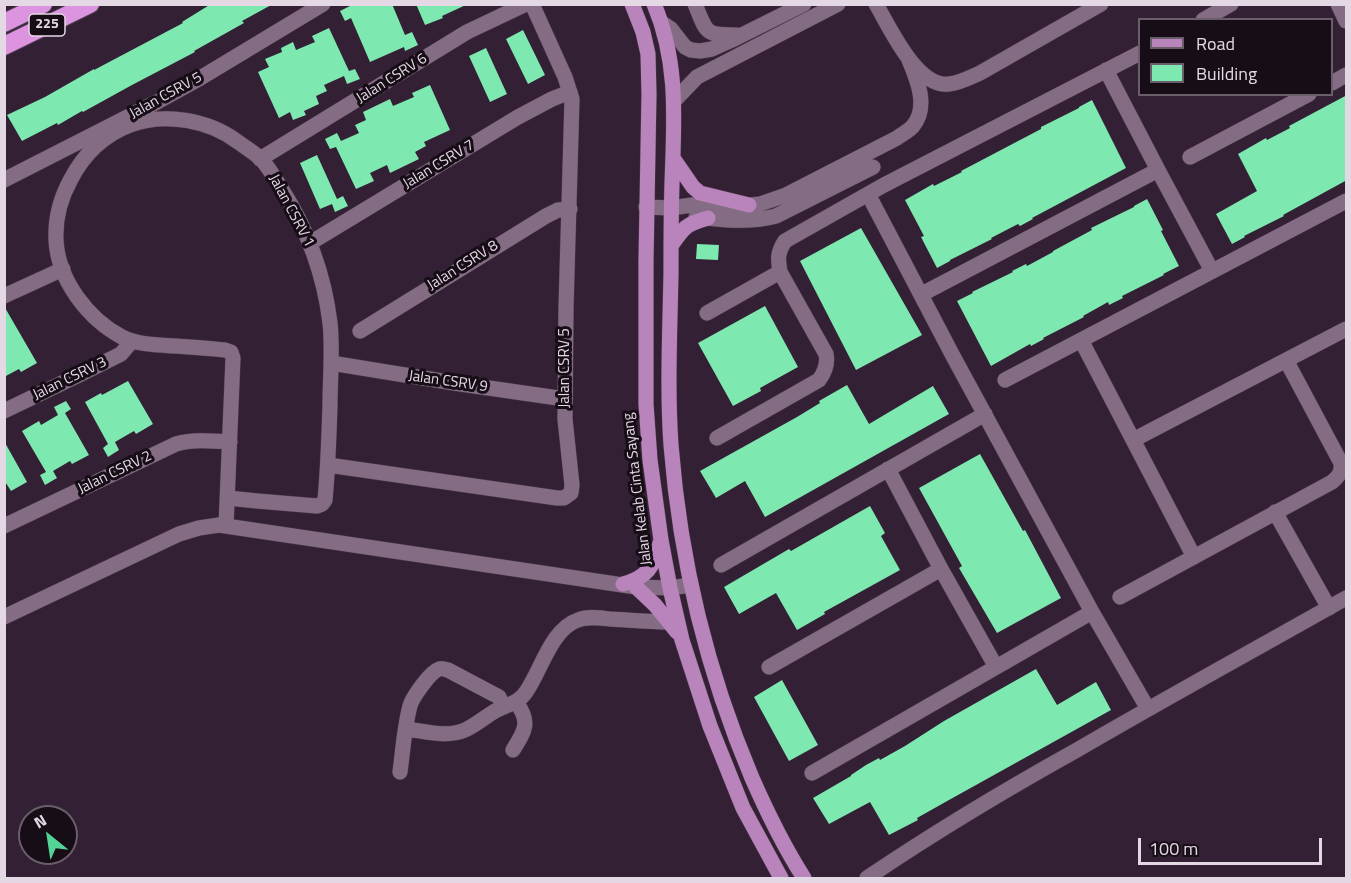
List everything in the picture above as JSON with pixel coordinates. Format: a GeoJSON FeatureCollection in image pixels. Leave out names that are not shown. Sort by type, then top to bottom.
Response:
{"type":"FeatureCollection","features":[{"type":"Feature","properties":{"kind":"highway","name":"225"},"geometry":{"type":"LineString","coordinates":[[4,23],[43,4]]}},
{"type":"Feature","properties":{"kind":"highway","name":"225"},"geometry":{"type":"LineString","coordinates":[[4,46],[90,4]]}},
{"type":"Feature","properties":{"kind":"main road","name":"Jalan Kelab Cinta Sayang"},"geometry":{"type":"LineString","coordinates":[[632,4],[643,32],[648,54],[650,94],[646,207],[647,430],[661,540],[682,640],[710,726],[734,787],[758,837],[782,879]]}},
{"type":"Feature","properties":{"kind":"main road"},"geometry":{"type":"LineString","coordinates":[[654,4],[667,43],[674,101],[669,405],[671,445],[681,528],[691,585],[712,667],[735,736],[776,829],[804,879]]}},
{"type":"Feature","properties":{"kind":"main road"},"geometry":{"type":"LineString","coordinates":[[673,158],[700,194],[749,205]]}},
{"type":"Feature","properties":{"kind":"main road"},"geometry":{"type":"LineString","coordinates":[[671,246],[686,226],[708,218]]}},
{"type":"Feature","properties":{"kind":"main road"},"geometry":{"type":"LineString","coordinates":[[661,540],[656,560],[647,572],[629,586],[650,598],[682,640]]}},
{"type":"Feature","properties":{"kind":"street","name":"Jalan CSRV 5"},"geometry":{"type":"LineString","coordinates":[[4,180],[184,87],[323,4]]}},
{"type":"Feature","properties":{"kind":"street","name":"Jalan CSRV 6"},"geometry":{"type":"LineString","coordinates":[[260,159],[475,28],[526,4]]}},
{"type":"Feature","properties":{"kind":"street","name":"Jalan CSRV 5"},"geometry":{"type":"LineString","coordinates":[[328,465],[564,498],[572,490],[565,399],[572,110],[565,77],[532,4]]}},
{"type":"Feature","properties":{"kind":"street"},"geometry":{"type":"LineString","coordinates":[[695,4],[703,25],[709,32],[721,36],[742,35]]}},
{"type":"Feature","properties":{"kind":"street"},"geometry":{"type":"LineString","coordinates":[[662,23],[685,47],[700,51],[712,49],[804,4]]}},
{"type":"Feature","properties":{"kind":"street"},"geometry":{"type":"LineString","coordinates":[[674,101],[697,77],[838,4]]}},
{"type":"Feature","properties":{"kind":"street"},"geometry":{"type":"LineString","coordinates":[[671,208],[691,216],[708,218],[754,220],[776,216],[848,178],[912,128],[918,117],[921,100],[919,86],[909,60],[876,4]]}},
{"type":"Feature","properties":{"kind":"street"},"geometry":{"type":"LineString","coordinates":[[909,60],[920,73],[948,85],[980,73],[1101,4]]}},
{"type":"Feature","properties":{"kind":"street"},"geometry":{"type":"LineString","coordinates":[[1206,18],[1231,4]]}},
{"type":"Feature","properties":{"kind":"street"},"geometry":{"type":"LineString","coordinates":[[1338,4],[1347,21]]}},
{"type":"Feature","properties":{"kind":"street"},"geometry":{"type":"LineString","coordinates":[[717,438],[819,380],[825,371],[826,354],[780,272],[778,258],[785,241],[884,185],[1138,54]]}},
{"type":"Feature","properties":{"kind":"street"},"geometry":{"type":"LineString","coordinates":[[1106,70],[1212,271]]}},
{"type":"Feature","properties":{"kind":"street"},"geometry":{"type":"LineString","coordinates":[[1333,82],[1347,75]]}},
{"type":"Feature","properties":{"kind":"street"},"geometry":{"type":"LineString","coordinates":[[177,119],[176,103],[184,87]]}},
{"type":"Feature","properties":{"kind":"street","name":"Jalan CSRV 7"},"geometry":{"type":"LineString","coordinates":[[310,243],[518,117],[570,92]]}},
{"type":"Feature","properties":{"kind":"street"},"geometry":{"type":"LineString","coordinates":[[1190,157],[1305,96]]}},
{"type":"Feature","properties":{"kind":"street","name":"Jalan CSRV 1"},"geometry":{"type":"LineString","coordinates":[[226,526],[233,358],[231,352],[132,341],[112,331],[91,314],[75,294],[63,269],[56,240],[59,210],[64,192],[83,158],[101,141],[131,125],[177,119],[214,127],[227,134],[260,159],[290,202],[303,226],[317,261],[330,325],[331,363],[325,500],[317,506],[228,498]]}},
{"type":"Feature","properties":{"kind":"street"},"geometry":{"type":"LineString","coordinates":[[38,163],[83,158],[87,138]]}},
{"type":"Feature","properties":{"kind":"street"},"geometry":{"type":"LineString","coordinates":[[646,207],[671,208],[692,205],[720,207],[760,204],[869,160]]}},
{"type":"Feature","properties":{"kind":"street"},"geometry":{"type":"LineString","coordinates":[[869,160],[884,185]]}},
{"type":"Feature","properties":{"kind":"street"},"geometry":{"type":"LineString","coordinates":[[922,294],[1158,170]]}},
{"type":"Feature","properties":{"kind":"street"},"geometry":{"type":"LineString","coordinates":[[848,178],[864,196],[922,294],[1092,612],[1148,709]]}},
{"type":"Feature","properties":{"kind":"street"},"geometry":{"type":"LineString","coordinates":[[1005,380],[1347,201]]}},
{"type":"Feature","properties":{"kind":"street","name":"Jalan CSRV 8"},"geometry":{"type":"LineString","coordinates":[[360,331],[546,216],[558,210],[570,209]]}},
{"type":"Feature","properties":{"kind":"street"},"geometry":{"type":"LineString","coordinates":[[4,296],[63,269]]}},
{"type":"Feature","properties":{"kind":"street"},"geometry":{"type":"LineString","coordinates":[[707,313],[780,272]]}},
{"type":"Feature","properties":{"kind":"street"},"geometry":{"type":"LineString","coordinates":[[1133,440],[1347,328]]}},
{"type":"Feature","properties":{"kind":"street"},"geometry":{"type":"LineString","coordinates":[[1081,340],[1194,557]]}},
{"type":"Feature","properties":{"kind":"street","name":"Jalan CSRV 3"},"geometry":{"type":"LineString","coordinates":[[4,411],[121,354],[132,341]]}},
{"type":"Feature","properties":{"kind":"street"},"geometry":{"type":"LineString","coordinates":[[1120,597],[1332,482],[1341,473],[1339,458],[1286,360]]}},
{"type":"Feature","properties":{"kind":"street","name":"Jalan CSRV 9"},"geometry":{"type":"LineString","coordinates":[[331,363],[565,399]]}},
{"type":"Feature","properties":{"kind":"street"},"geometry":{"type":"LineString","coordinates":[[722,565],[985,414]]}},
{"type":"Feature","properties":{"kind":"street","name":"Jalan CSRV 2"},"geometry":{"type":"LineString","coordinates":[[4,526],[176,444],[186,441],[230,442]]}},
{"type":"Feature","properties":{"kind":"street"},"geometry":{"type":"LineString","coordinates":[[888,470],[996,667]]}},
{"type":"Feature","properties":{"kind":"street"},"geometry":{"type":"LineString","coordinates":[[252,530],[257,501]]}},
{"type":"Feature","properties":{"kind":"street"},"geometry":{"type":"LineString","coordinates":[[1275,512],[1329,608]]}},
{"type":"Feature","properties":{"kind":"street"},"geometry":{"type":"LineString","coordinates":[[4,617],[179,534],[205,527],[226,526],[629,586],[670,588],[691,585]]}},
{"type":"Feature","properties":{"kind":"street"},"geometry":{"type":"LineString","coordinates":[[769,667],[941,569]]}},
{"type":"Feature","properties":{"kind":"street"},"geometry":{"type":"LineString","coordinates":[[867,879],[908,850],[975,809],[1347,598]]}},
{"type":"Feature","properties":{"kind":"street"},"geometry":{"type":"LineString","coordinates":[[812,773],[1092,612]]}},
{"type":"Feature","properties":{"kind":"street"},"geometry":{"type":"LineString","coordinates":[[406,729],[458,733],[510,704],[525,693],[536,677],[546,653],[564,628],[578,620],[585,618],[670,622]]}},
{"type":"Feature","properties":{"kind":"street"},"geometry":{"type":"LineString","coordinates":[[400,772],[412,701],[433,672],[441,669],[448,670],[522,712],[526,723],[524,732],[513,750]]}},
{"type":"Feature","properties":{"kind":"building"},"geometry":{"type":"Polygon","coordinates":[[[211,4],[273,4],[195,52],[58,125],[57,123],[22,141],[7,115],[183,23],[211,4]]]}},
{"type":"Feature","properties":{"kind":"building"},"geometry":{"type":"Polygon","coordinates":[[[354,4],[392,4],[405,35],[412,32],[418,45],[405,51],[404,47],[370,62],[351,18],[345,21],[340,11],[354,4]]]}},
{"type":"Feature","properties":{"kind":"building"},"geometry":{"type":"Polygon","coordinates":[[[416,4],[468,4],[425,25],[416,4]]]}},
{"type":"Feature","properties":{"kind":"building"},"geometry":{"type":"Polygon","coordinates":[[[329,28],[349,71],[355,69],[360,79],[347,84],[344,76],[324,85],[327,91],[316,96],[319,104],[304,111],[306,115],[293,120],[290,112],[279,118],[258,72],[269,67],[265,59],[282,52],[281,48],[293,42],[296,50],[315,42],[312,36],[329,28]]]}},
{"type":"Feature","properties":{"kind":"building"},"geometry":{"type":"Polygon","coordinates":[[[523,30],[545,75],[528,84],[506,39],[523,30]]]}},
{"type":"Feature","properties":{"kind":"building"},"geometry":{"type":"Polygon","coordinates":[[[486,48],[507,94],[490,102],[469,56],[486,48]]]}},
{"type":"Feature","properties":{"kind":"building"},"geometry":{"type":"Polygon","coordinates":[[[430,85],[450,130],[424,142],[426,146],[415,152],[419,159],[390,173],[387,165],[370,173],[374,181],[356,189],[336,147],[330,149],[325,139],[337,133],[341,141],[359,133],[355,125],[366,120],[363,112],[390,99],[393,106],[414,97],[412,93],[430,85]]]}},
{"type":"Feature","properties":{"kind":"building"},"geometry":{"type":"Polygon","coordinates":[[[1347,95],[1347,180],[1232,244],[1216,214],[1257,191],[1238,154],[1290,128],[1289,126],[1347,95]]]}},
{"type":"Feature","properties":{"kind":"building"},"geometry":{"type":"Polygon","coordinates":[[[1092,100],[1126,168],[937,268],[921,237],[924,236],[905,200],[933,184],[934,186],[962,172],[1092,100]]]}},
{"type":"Feature","properties":{"kind":"building"},"geometry":{"type":"Polygon","coordinates":[[[317,155],[337,199],[343,196],[348,206],[335,212],[332,204],[320,209],[300,163],[317,155]]]}},
{"type":"Feature","properties":{"kind":"building"},"geometry":{"type":"Polygon","coordinates":[[[1147,199],[1179,266],[1122,296],[1123,298],[1109,305],[1108,302],[991,366],[957,301],[1026,264],[1027,266],[1092,230],[1091,228],[1147,199]]]}},
{"type":"Feature","properties":{"kind":"building"},"geometry":{"type":"Polygon","coordinates":[[[861,228],[922,335],[856,370],[800,261],[861,228]]]}},
{"type":"Feature","properties":{"kind":"building"},"geometry":{"type":"Polygon","coordinates":[[[697,244],[719,245],[718,260],[696,259],[697,244]]]}},
{"type":"Feature","properties":{"kind":"building"},"geometry":{"type":"Polygon","coordinates":[[[4,306],[37,363],[21,372],[19,369],[4,377],[4,306]]]}},
{"type":"Feature","properties":{"kind":"building"},"geometry":{"type":"Polygon","coordinates":[[[765,306],[798,367],[733,406],[698,343],[765,306]]]}},
{"type":"Feature","properties":{"kind":"building"},"geometry":{"type":"Polygon","coordinates":[[[128,381],[153,424],[136,434],[134,431],[115,442],[119,450],[108,457],[103,448],[108,444],[85,402],[128,381]]]}},
{"type":"Feature","properties":{"kind":"building"},"geometry":{"type":"Polygon","coordinates":[[[847,385],[869,424],[933,386],[949,414],[765,517],[745,481],[716,498],[700,471],[797,417],[847,385]]]}},
{"type":"Feature","properties":{"kind":"building"},"geometry":{"type":"Polygon","coordinates":[[[66,401],[71,409],[65,413],[89,455],[72,464],[70,461],[53,471],[57,478],[45,485],[40,475],[46,472],[22,431],[39,421],[41,425],[58,415],[54,407],[66,401]]]}},
{"type":"Feature","properties":{"kind":"building"},"geometry":{"type":"Polygon","coordinates":[[[4,441],[27,482],[11,491],[4,480],[4,441]]]}},
{"type":"Feature","properties":{"kind":"building"},"geometry":{"type":"Polygon","coordinates":[[[980,454],[1023,531],[1025,530],[1061,598],[997,633],[959,568],[962,566],[919,488],[980,454]]]}},
{"type":"Feature","properties":{"kind":"building"},"geometry":{"type":"Polygon","coordinates":[[[870,506],[885,533],[881,536],[900,570],[824,612],[825,614],[797,630],[776,593],[739,614],[724,587],[870,506]]]}},
{"type":"Feature","properties":{"kind":"building"},"geometry":{"type":"Polygon","coordinates":[[[1036,669],[1057,705],[1096,682],[1111,710],[889,835],[870,802],[829,824],[813,798],[866,765],[905,746],[1036,669]]]}},
{"type":"Feature","properties":{"kind":"building"},"geometry":{"type":"Polygon","coordinates":[[[782,680],[818,745],[789,761],[754,697],[782,680]]]}}]}
